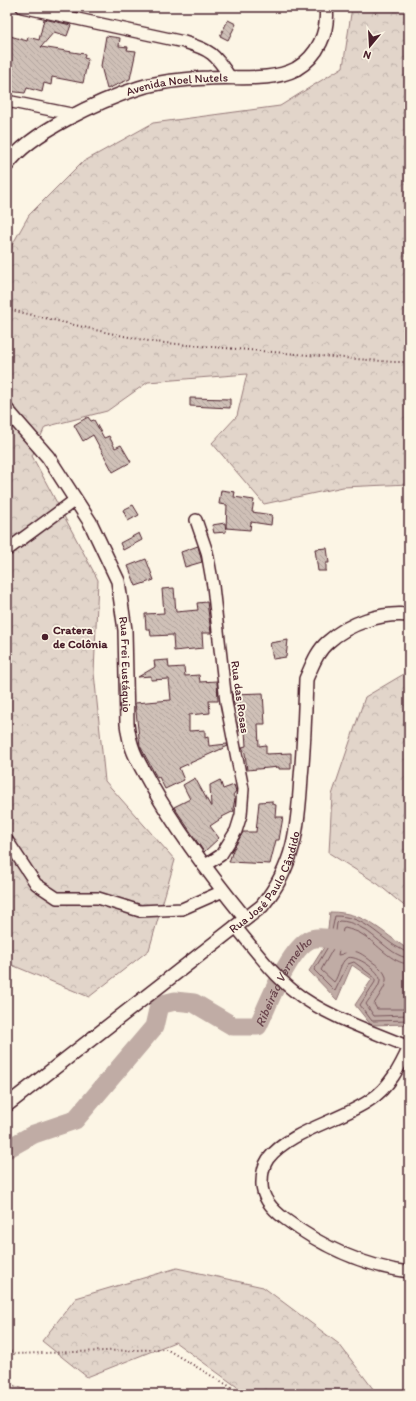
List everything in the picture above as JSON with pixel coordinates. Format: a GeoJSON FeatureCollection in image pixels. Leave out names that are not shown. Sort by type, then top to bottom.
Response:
{"type":"FeatureCollection","features":[{"type":"Feature","properties":{"kind":"street"},"geometry":{"type":"LineString","coordinates":[[22,7],[184,42],[200,47],[213,53],[230,77]]}},
{"type":"Feature","properties":{"kind":"street","name":"Avenida Noel Nutels"},"geometry":{"type":"LineString","coordinates":[[7,165],[15,154],[38,136],[76,115],[140,88],[193,79],[277,75],[296,69],[310,58],[324,36],[327,25],[326,7]]}},
{"type":"Feature","properties":{"kind":"street"},"geometry":{"type":"LineString","coordinates":[[7,101],[76,115]]}},
{"type":"Feature","properties":{"kind":"street","name":"Rua Frei Eustáquio"},"geometry":{"type":"LineString","coordinates":[[7,410],[44,453],[90,522],[118,581],[125,630],[125,705],[128,738],[131,747],[138,765],[178,831],[223,891],[240,922]]}},
{"type":"Feature","properties":{"kind":"street"},"geometry":{"type":"LineString","coordinates":[[7,550],[75,500]]}},
{"type":"Feature","properties":{"kind":"street","name":"Rua das Rosas"},"geometry":{"type":"LineString","coordinates":[[196,520],[206,552],[213,586],[226,702],[243,789],[241,815],[236,831],[221,855],[204,866]]}},
{"type":"Feature","properties":{"kind":"street","name":"Rua José Paulo Cândido"},"geometry":{"type":"LineString","coordinates":[[7,1105],[127,1013],[262,906],[274,891],[290,856],[298,829],[306,679],[316,658],[328,642],[352,626],[371,619],[400,614],[409,615]]}},
{"type":"Feature","properties":{"kind":"street"},"geometry":{"type":"LineString","coordinates":[[7,840],[36,884],[57,898],[98,898],[140,911],[182,909],[223,891]]}},
{"type":"Feature","properties":{"kind":"street"},"geometry":{"type":"LineString","coordinates":[[240,922],[273,970],[289,987],[325,1010],[409,1047],[396,1072],[383,1089],[371,1100],[278,1148],[268,1160],[262,1174],[262,1188],[266,1200],[280,1215],[295,1227],[344,1254],[364,1261],[409,1272]]}},
{"type":"Feature","properties":{"kind":"path"},"geometry":{"type":"LineString","coordinates":[[7,309],[153,342],[385,362],[409,362]]}},
{"type":"Feature","properties":{"kind":"path"},"geometry":{"type":"LineString","coordinates":[[7,1348],[14,1354],[166,1349],[234,1389],[239,1394]]}},
{"type":"Feature","properties":{"kind":"green space"},"geometry":{"type":"Polygon","coordinates":[[[352,7],[409,7],[409,484],[343,487],[264,504],[212,443],[237,416],[247,374],[148,382],[107,411],[45,427],[32,456],[98,580],[94,673],[105,781],[175,860],[149,950],[89,997],[7,963],[7,254],[29,215],[81,163],[153,123],[280,106],[343,67],[352,7]]]}},
{"type":"Feature","properties":{"kind":"green space"},"geometry":{"type":"Polygon","coordinates":[[[409,671],[409,910],[378,884],[329,853],[332,795],[365,697],[409,671]]]}},
{"type":"Feature","properties":{"kind":"green space"},"geometry":{"type":"Polygon","coordinates":[[[177,1268],[263,1287],[339,1344],[377,1394],[247,1394],[175,1342],[87,1377],[42,1341],[76,1298],[177,1268]]]}},
{"type":"Feature","properties":{"kind":"green space"},"geometry":{"type":"Polygon","coordinates":[[[7,1383],[38,1394],[7,1394],[7,1383]]]}},
{"type":"Feature","properties":{"kind":"water"},"geometry":{"type":"Polygon","coordinates":[[[330,912],[354,915],[363,919],[409,950],[409,1024],[371,1025],[355,1005],[372,979],[352,965],[337,1000],[309,971],[326,944],[330,912]]]}},
{"type":"Feature","properties":{"kind":"building"},"geometry":{"type":"Polygon","coordinates":[[[44,19],[71,25],[67,36],[54,32],[41,47],[85,54],[84,58],[88,59],[83,83],[52,77],[51,85],[44,83],[42,92],[27,88],[25,93],[7,91],[7,35],[27,41],[28,37],[39,40],[44,19]]]}},
{"type":"Feature","properties":{"kind":"building"},"geometry":{"type":"Polygon","coordinates":[[[228,20],[236,24],[228,40],[220,36],[228,20]]]}},
{"type":"Feature","properties":{"kind":"building"},"geometry":{"type":"Polygon","coordinates":[[[106,36],[120,38],[119,46],[128,47],[127,50],[136,51],[130,79],[107,89],[101,66],[106,36]]]}},
{"type":"Feature","properties":{"kind":"building"},"geometry":{"type":"Polygon","coordinates":[[[190,398],[230,399],[230,408],[190,406],[190,398]]]}},
{"type":"Feature","properties":{"kind":"building"},"geometry":{"type":"Polygon","coordinates":[[[88,417],[91,421],[94,420],[104,438],[109,436],[115,448],[121,445],[131,462],[113,472],[93,435],[83,441],[74,425],[88,417]]]}},
{"type":"Feature","properties":{"kind":"building"},"geometry":{"type":"Polygon","coordinates":[[[221,490],[235,492],[234,497],[254,500],[252,512],[272,515],[271,525],[251,522],[250,530],[226,528],[227,505],[219,504],[221,490]]]}},
{"type":"Feature","properties":{"kind":"building"},"geometry":{"type":"Polygon","coordinates":[[[133,505],[139,515],[128,521],[123,510],[133,505]]]}},
{"type":"Feature","properties":{"kind":"building"},"geometry":{"type":"Polygon","coordinates":[[[225,523],[226,532],[214,533],[212,525],[225,523]]]}},
{"type":"Feature","properties":{"kind":"building"},"geometry":{"type":"Polygon","coordinates":[[[139,533],[142,540],[123,550],[120,543],[139,533]]]}},
{"type":"Feature","properties":{"kind":"building"},"geometry":{"type":"Polygon","coordinates":[[[198,546],[202,562],[185,567],[181,552],[198,546]]]}},
{"type":"Feature","properties":{"kind":"building"},"geometry":{"type":"Polygon","coordinates":[[[327,548],[329,563],[326,563],[326,571],[318,571],[315,549],[327,548]]]}},
{"type":"Feature","properties":{"kind":"building"},"geometry":{"type":"Polygon","coordinates":[[[146,559],[154,580],[136,586],[128,566],[146,559]]]}},
{"type":"Feature","properties":{"kind":"building"},"geometry":{"type":"Polygon","coordinates":[[[174,588],[176,612],[198,610],[197,603],[207,602],[211,633],[202,633],[203,648],[174,651],[173,635],[151,636],[150,629],[146,629],[145,614],[164,613],[162,589],[174,588]]]}},
{"type":"Feature","properties":{"kind":"building"},"geometry":{"type":"Polygon","coordinates":[[[288,640],[286,657],[273,659],[270,643],[288,640]]]}},
{"type":"Feature","properties":{"kind":"building"},"geometry":{"type":"Polygon","coordinates":[[[168,660],[169,668],[184,667],[185,676],[199,675],[200,682],[217,681],[218,701],[209,701],[210,713],[189,715],[189,731],[205,730],[205,738],[208,737],[209,746],[227,744],[228,746],[179,768],[184,780],[165,789],[159,777],[157,778],[140,746],[135,703],[171,700],[169,679],[151,680],[151,676],[138,677],[155,667],[154,661],[168,660]]]}},
{"type":"Feature","properties":{"kind":"building"},"geometry":{"type":"Polygon","coordinates":[[[263,693],[265,724],[258,724],[259,746],[266,745],[266,754],[291,753],[291,769],[279,769],[279,767],[247,770],[245,753],[242,747],[246,746],[245,731],[239,731],[237,705],[234,706],[232,694],[263,693]]]}},
{"type":"Feature","properties":{"kind":"building"},"geometry":{"type":"Polygon","coordinates":[[[195,778],[211,807],[210,785],[220,780],[223,789],[234,785],[236,791],[233,795],[235,799],[234,811],[222,817],[210,826],[219,838],[204,852],[174,807],[190,799],[183,785],[195,778]]]}},
{"type":"Feature","properties":{"kind":"building"},"geometry":{"type":"Polygon","coordinates":[[[272,801],[272,804],[276,805],[275,817],[283,817],[279,840],[276,840],[270,864],[229,862],[233,850],[243,832],[256,832],[259,802],[272,801]]]}},
{"type":"Feature","properties":{"kind":"waterway","name":"Ribeirão Vermelho"},"geometry":{"type":"LineString","coordinates":[[7,1149],[34,1134],[75,1120],[154,1027],[159,1005],[175,1001],[194,1003],[233,1026],[258,1026],[287,965],[303,944],[316,938],[330,939],[350,944]]}},
{"type":"Feature","properties":{"kind":"place","name":"Cratera de Colônia"},"geometry":{"type":"Point","coordinates":[45,637]}}]}
